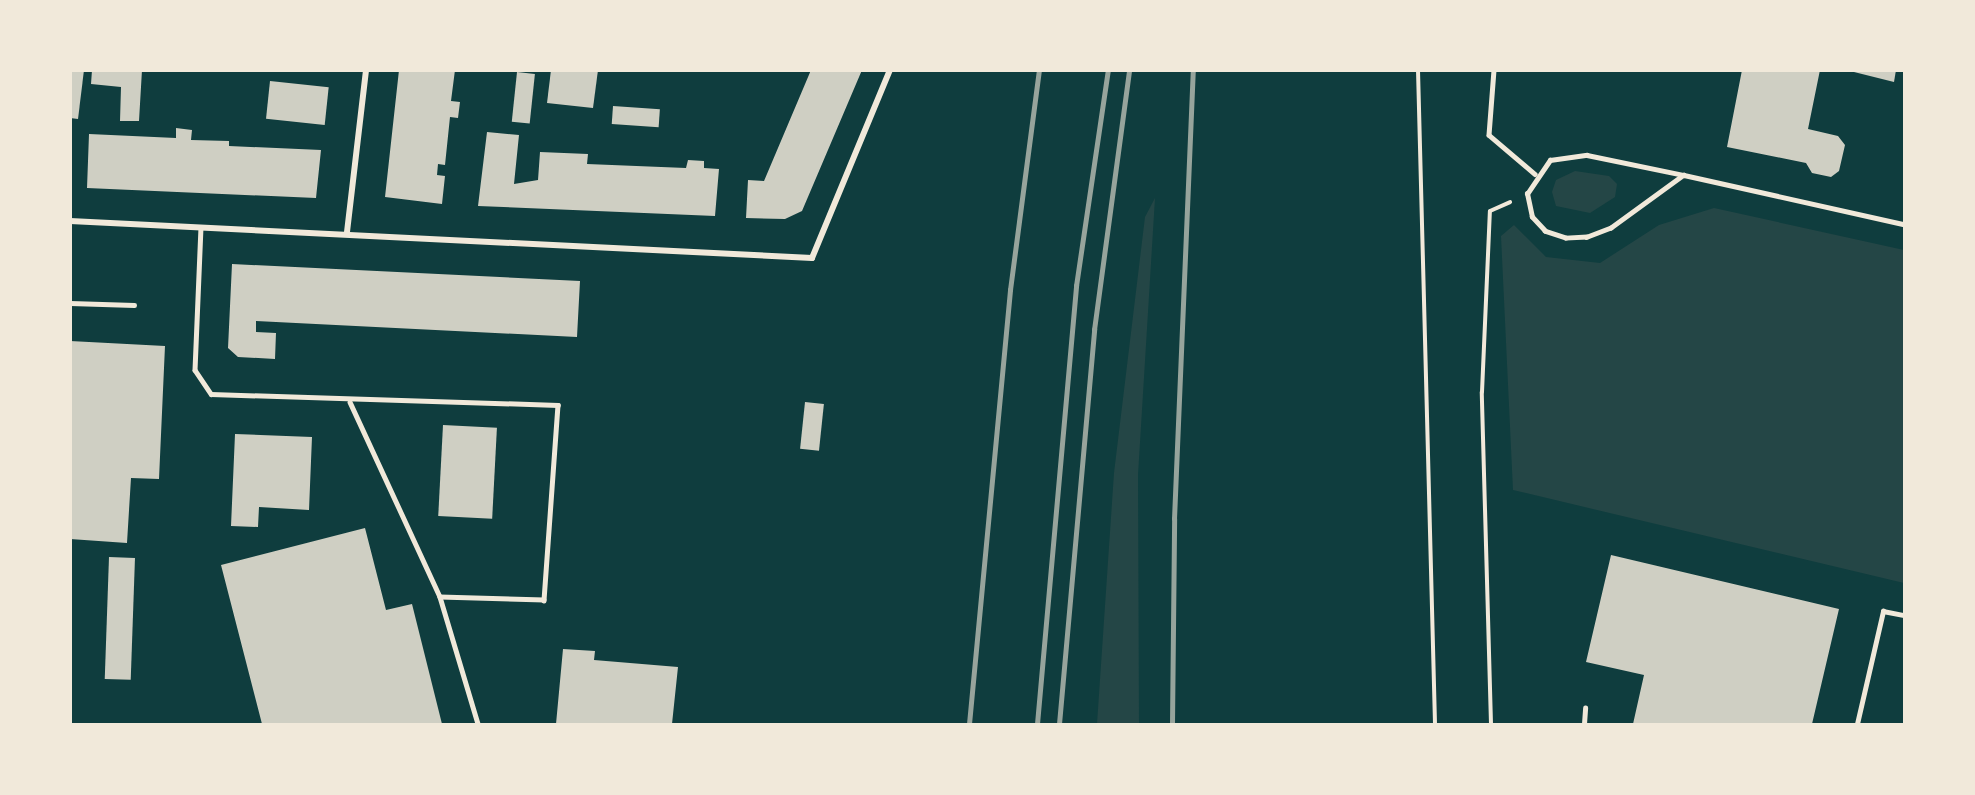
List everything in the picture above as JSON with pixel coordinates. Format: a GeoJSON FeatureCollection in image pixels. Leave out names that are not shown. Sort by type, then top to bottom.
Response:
{"type":"FeatureCollection","features":[{"type":"Feature","properties":{"kind":"street"},"geometry":{"type":"LineString","coordinates":[[347,232],[366,70]]}},
{"type":"Feature","properties":{"kind":"street"},"geometry":{"type":"LineString","coordinates":[[70,221],[347,232],[812,258],[890,70]]}},
{"type":"Feature","properties":{"kind":"lane"},"geometry":{"type":"LineString","coordinates":[[1494,70],[1490,135],[1535,174]]}},
{"type":"Feature","properties":{"kind":"lane"},"geometry":{"type":"LineString","coordinates":[[1684,175],[1611,228],[1587,237],[1566,238],[1545,231],[1532,217],[1527,194],[1535,174],[1550,160],[1569,154],[1684,175],[1905,224]]}},
{"type":"Feature","properties":{"kind":"lane"},"geometry":{"type":"LineString","coordinates":[[201,227],[195,370],[211,394],[350,402],[558,405],[544,600],[440,597]]}},
{"type":"Feature","properties":{"kind":"lane"},"geometry":{"type":"LineString","coordinates":[[70,303],[134,305]]}},
{"type":"Feature","properties":{"kind":"lane"},"geometry":{"type":"LineString","coordinates":[[350,402],[440,597],[478,724]]}},
{"type":"Feature","properties":{"kind":"lane"},"geometry":{"type":"LineString","coordinates":[[1857,724],[1883,611],[1905,615]]}},
{"type":"Feature","properties":{"kind":"lane"},"geometry":{"type":"LineString","coordinates":[[1584,708],[1584,724]]}},
{"type":"Feature","properties":{"kind":"path"},"geometry":{"type":"LineString","coordinates":[[1418,70],[1435,724]]}},
{"type":"Feature","properties":{"kind":"path"},"geometry":{"type":"LineString","coordinates":[[1491,724],[1482,392],[1490,211],[1527,194]]}},
{"type":"Feature","properties":{"kind":"shaded area"},"geometry":{"type":"Polygon","coordinates":[[[1575,171],[1609,176],[1617,184],[1615,197],[1590,213],[1556,206],[1552,192],[1556,180],[1575,171]]]}},
{"type":"Feature","properties":{"kind":"shaded area"},"geometry":{"type":"Polygon","coordinates":[[[1155,198],[1138,475],[1139,724],[1097,724],[1114,473],[1145,217],[1155,198]]]}},
{"type":"Feature","properties":{"kind":"shaded area"},"geometry":{"type":"Polygon","coordinates":[[[1714,208],[1904,250],[1904,583],[1513,490],[1501,236],[1514,225],[1546,257],[1600,263],[1659,225],[1714,208]]]}},
{"type":"Feature","properties":{"kind":"building"},"geometry":{"type":"Polygon","coordinates":[[[70,70],[84,70],[78,119],[70,118],[70,70]]]}},
{"type":"Feature","properties":{"kind":"building"},"geometry":{"type":"Polygon","coordinates":[[[92,70],[142,70],[139,121],[120,121],[121,87],[91,84],[92,70]]]}},
{"type":"Feature","properties":{"kind":"building"},"geometry":{"type":"Polygon","coordinates":[[[399,70],[455,70],[451,101],[460,102],[458,118],[450,117],[445,165],[438,164],[437,175],[445,176],[442,204],[385,197],[399,70]]]}},
{"type":"Feature","properties":{"kind":"building"},"geometry":{"type":"Polygon","coordinates":[[[551,70],[598,70],[593,108],[547,103],[551,70]]]}},
{"type":"Feature","properties":{"kind":"building"},"geometry":{"type":"Polygon","coordinates":[[[811,70],[862,70],[802,211],[785,219],[746,218],[748,180],[764,181],[811,70]]]}},
{"type":"Feature","properties":{"kind":"building"},"geometry":{"type":"Polygon","coordinates":[[[1742,70],[1820,70],[1808,129],[1838,136],[1845,145],[1839,171],[1831,177],[1812,173],[1806,163],[1727,147],[1742,70]]]}},
{"type":"Feature","properties":{"kind":"building"},"geometry":{"type":"Polygon","coordinates":[[[1846,70],[1896,70],[1894,82],[1846,70]]]}},
{"type":"Feature","properties":{"kind":"building"},"geometry":{"type":"Polygon","coordinates":[[[517,72],[535,74],[530,124],[512,122],[517,72]]]}},
{"type":"Feature","properties":{"kind":"building"},"geometry":{"type":"Polygon","coordinates":[[[270,81],[329,87],[325,125],[266,119],[270,81]]]}},
{"type":"Feature","properties":{"kind":"building"},"geometry":{"type":"Polygon","coordinates":[[[613,106],[660,109],[659,127],[612,124],[613,106]]]}},
{"type":"Feature","properties":{"kind":"building"},"geometry":{"type":"Polygon","coordinates":[[[176,128],[192,130],[191,140],[229,141],[229,146],[321,150],[316,198],[87,188],[89,134],[176,138],[176,128]]]}},
{"type":"Feature","properties":{"kind":"building"},"geometry":{"type":"Polygon","coordinates":[[[487,132],[519,135],[514,184],[538,180],[540,152],[588,154],[587,164],[686,168],[688,160],[704,161],[704,168],[719,169],[715,216],[478,206],[487,132]]]}},
{"type":"Feature","properties":{"kind":"building"},"geometry":{"type":"Polygon","coordinates":[[[232,264],[580,281],[577,337],[256,321],[256,332],[276,333],[275,359],[238,357],[228,348],[232,264]]]}},
{"type":"Feature","properties":{"kind":"building"},"geometry":{"type":"Polygon","coordinates":[[[70,341],[165,346],[159,479],[131,478],[127,543],[70,539],[70,341]]]}},
{"type":"Feature","properties":{"kind":"building"},"geometry":{"type":"Polygon","coordinates":[[[805,402],[824,404],[819,451],[800,449],[805,402]]]}},
{"type":"Feature","properties":{"kind":"building"},"geometry":{"type":"Polygon","coordinates":[[[443,425],[497,428],[492,519],[438,516],[443,425]]]}},
{"type":"Feature","properties":{"kind":"building"},"geometry":{"type":"Polygon","coordinates":[[[235,434],[312,437],[309,510],[259,507],[258,527],[231,526],[235,434]]]}},
{"type":"Feature","properties":{"kind":"building"},"geometry":{"type":"Polygon","coordinates":[[[365,528],[386,610],[412,604],[442,724],[262,724],[221,565],[365,528]]]}},
{"type":"Feature","properties":{"kind":"building"},"geometry":{"type":"Polygon","coordinates":[[[1611,555],[1839,609],[1812,724],[1633,724],[1644,675],[1586,662],[1611,555]]]}},
{"type":"Feature","properties":{"kind":"building"},"geometry":{"type":"Polygon","coordinates":[[[109,557],[135,558],[131,680],[105,679],[109,557]]]}},
{"type":"Feature","properties":{"kind":"building"},"geometry":{"type":"Polygon","coordinates":[[[563,649],[595,651],[594,660],[678,667],[672,724],[556,724],[563,649]]]}},
{"type":"Feature","properties":{"kind":"railway"},"geometry":{"type":"LineString","coordinates":[[969,724],[1010,290],[1039,70]]}},
{"type":"Feature","properties":{"kind":"railway"},"geometry":{"type":"LineString","coordinates":[[1037,724],[1076,286],[1108,70]]}},
{"type":"Feature","properties":{"kind":"railway"},"geometry":{"type":"LineString","coordinates":[[1059,724],[1094,330],[1129,70]]}},
{"type":"Feature","properties":{"kind":"railway"},"geometry":{"type":"LineString","coordinates":[[1172,724],[1174,519],[1193,70]]}}]}
